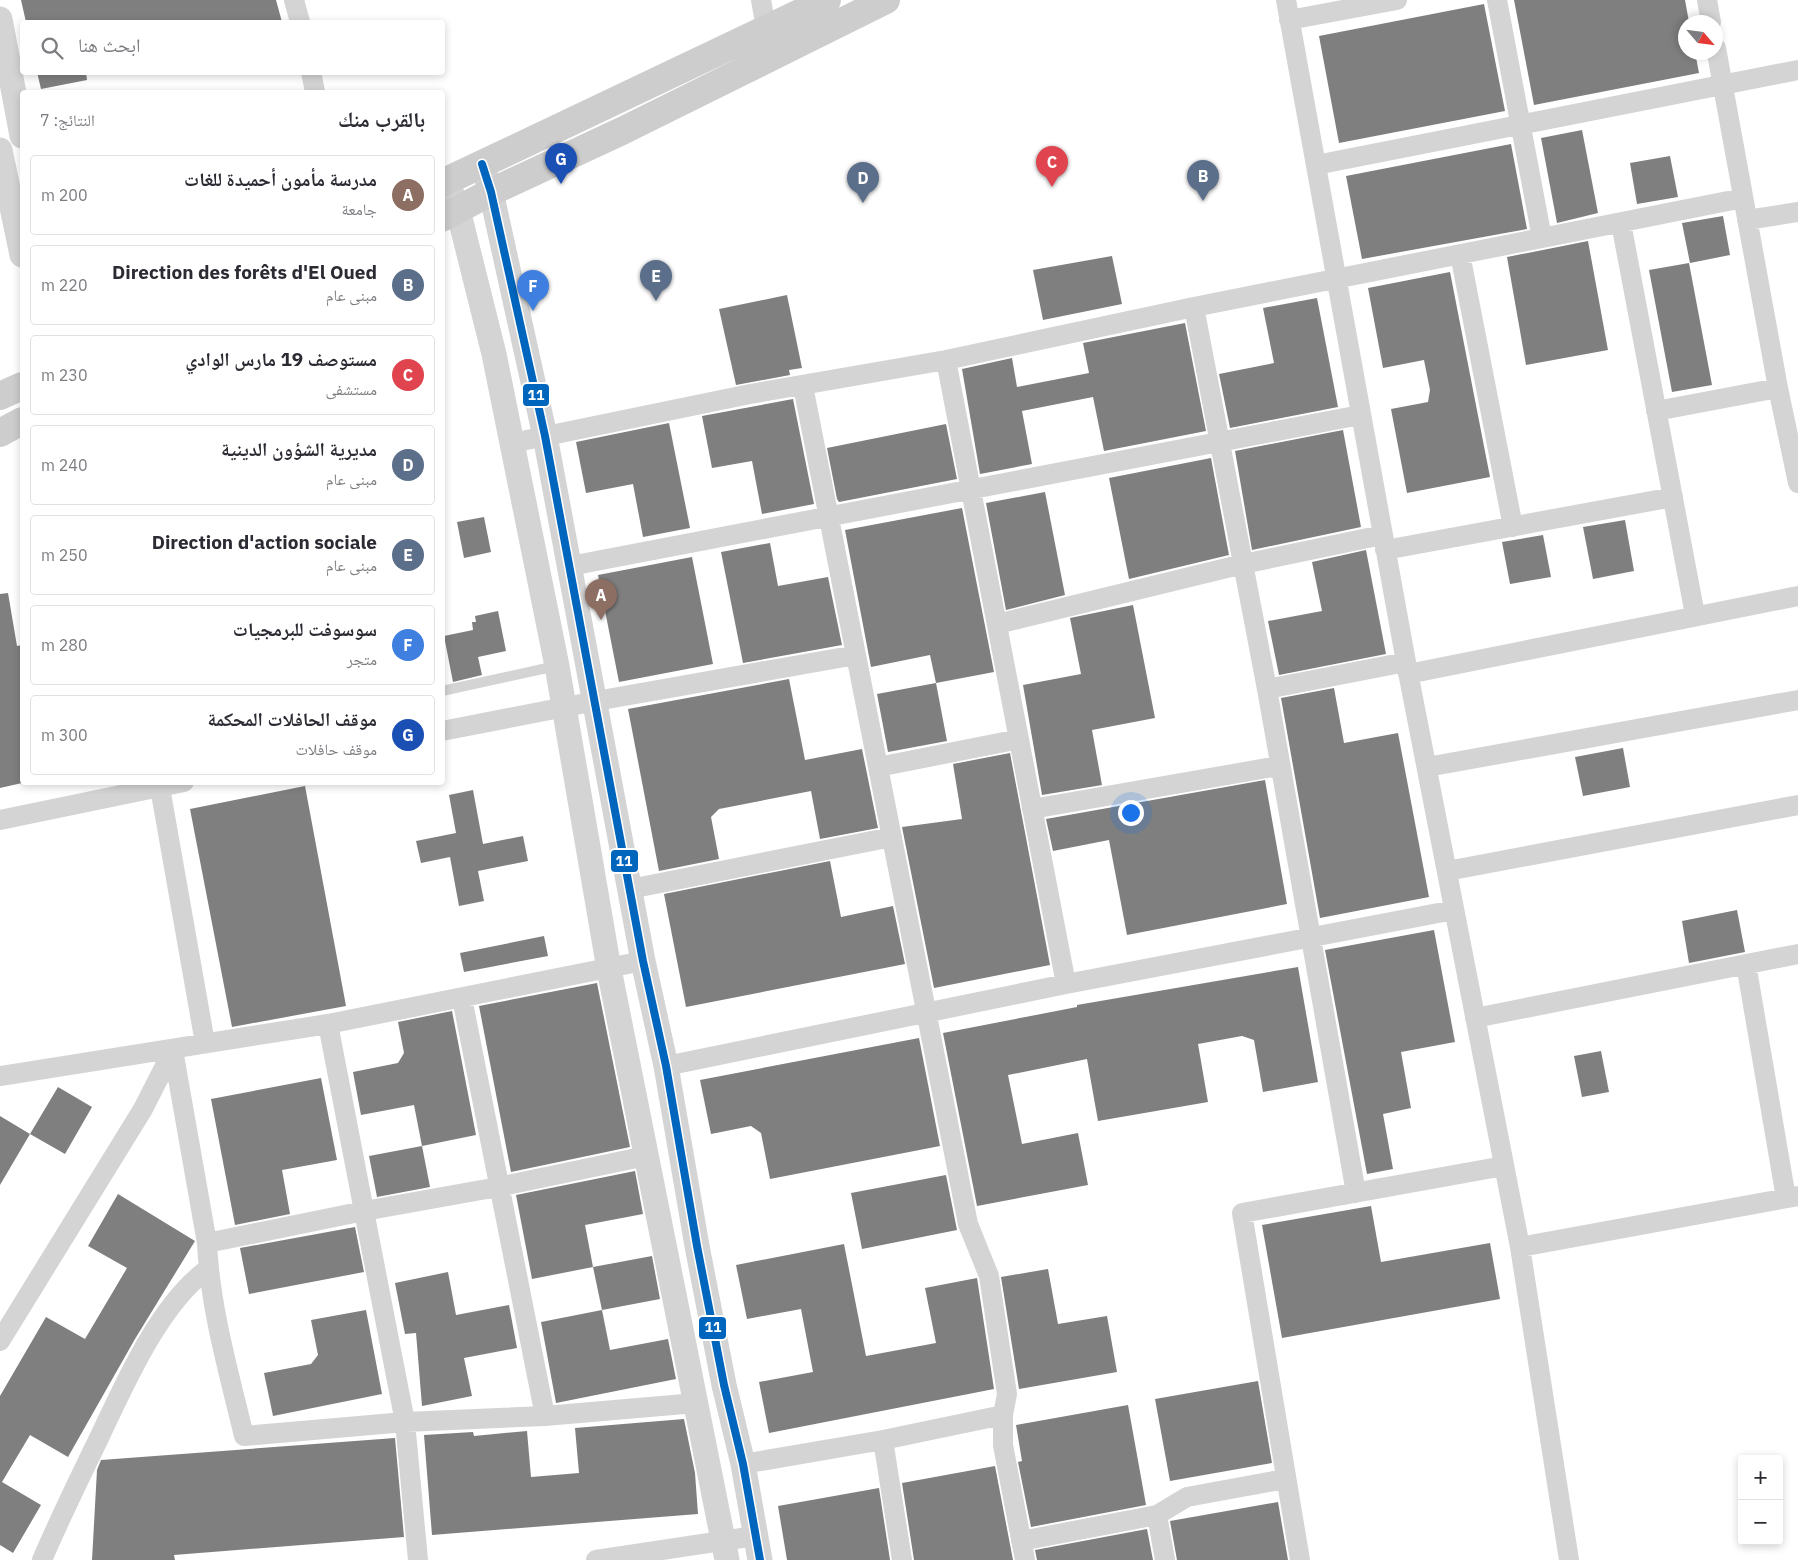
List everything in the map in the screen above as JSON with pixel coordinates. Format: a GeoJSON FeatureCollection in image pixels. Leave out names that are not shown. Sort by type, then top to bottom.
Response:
{"type":"FeatureCollection","features":[{"type":"Feature","properties":{"kind":"main road"},"geometry":{"type":"LineString","coordinates":[[445,182],[827,0]]}},
{"type":"Feature","properties":{"kind":"main road"},"geometry":{"type":"LineString","coordinates":[[450,214],[491,192],[622,131],[886,0]]}},
{"type":"Feature","properties":{"kind":"main road"},"geometry":{"type":"LineString","coordinates":[[0,396],[20,387]]}},
{"type":"Feature","properties":{"kind":"main road"},"geometry":{"type":"LineString","coordinates":[[0,433],[20,423]]}},
{"type":"Feature","properties":{"kind":"street"},"geometry":{"type":"LineString","coordinates":[[294,0],[299,20]]}},
{"type":"Feature","properties":{"kind":"street"},"geometry":{"type":"LineString","coordinates":[[761,0],[766,28]]}},
{"type":"Feature","properties":{"kind":"street"},"geometry":{"type":"LineString","coordinates":[[1286,0],[1407,668],[1520,1247],[1569,1560]]}},
{"type":"Feature","properties":{"kind":"street"},"geometry":{"type":"LineString","coordinates":[[1289,20],[1397,0]]}},
{"type":"Feature","properties":{"kind":"street"},"geometry":{"type":"LineString","coordinates":[[1498,0],[1542,238]]}},
{"type":"Feature","properties":{"kind":"street"},"geometry":{"type":"LineString","coordinates":[[1707,0],[1710,15]]}},
{"type":"Feature","properties":{"kind":"street"},"geometry":{"type":"LineString","coordinates":[[0,19],[20,125]]}},
{"type":"Feature","properties":{"kind":"street"},"geometry":{"type":"LineString","coordinates":[[1718,60],[1778,388],[1798,483]]}},
{"type":"Feature","properties":{"kind":"street"},"geometry":{"type":"LineString","coordinates":[[1316,165],[1522,126],[1798,70]]}},
{"type":"Feature","properties":{"kind":"street"},"geometry":{"type":"LineString","coordinates":[[312,75],[315,90]]}},
{"type":"Feature","properties":{"kind":"street"},"geometry":{"type":"LineString","coordinates":[[0,150],[20,246]]}},
{"type":"Feature","properties":{"kind":"street"},"geometry":{"type":"LineString","coordinates":[[482,164],[491,192],[545,436],[596,701],[643,961],[666,1066],[697,1246],[724,1385],[743,1464],[760,1560]]}},
{"type":"Feature","properties":{"kind":"street"},"geometry":{"type":"LineString","coordinates":[[445,182],[450,214],[494,354],[565,707],[609,969],[725,1551]]}},
{"type":"Feature","properties":{"kind":"street"},"geometry":{"type":"LineString","coordinates":[[512,443],[750,394],[946,360],[1194,307],[1743,198]]}},
{"type":"Feature","properties":{"kind":"street"},"geometry":{"type":"LineString","coordinates":[[1747,220],[1798,212]]}},
{"type":"Feature","properties":{"kind":"street"},"geometry":{"type":"LineString","coordinates":[[1621,223],[1695,615]]}},
{"type":"Feature","properties":{"kind":"street"},"geometry":{"type":"LineString","coordinates":[[1460,254],[1512,527]]}},
{"type":"Feature","properties":{"kind":"street"},"geometry":{"type":"LineString","coordinates":[[1194,307],[1267,689],[1279,766],[1356,1193]]}},
{"type":"Feature","properties":{"kind":"street"},"geometry":{"type":"LineString","coordinates":[[946,360],[1066,984]]}},
{"type":"Feature","properties":{"kind":"street"},"geometry":{"type":"LineString","coordinates":[[803,386],[968,1224],[989,1276],[1007,1394],[1003,1415],[1003,1445],[1023,1550],[1157,1515],[1187,1497],[1285,1479]]}},
{"type":"Feature","properties":{"kind":"street"},"geometry":{"type":"LineString","coordinates":[[1656,411],[1778,388]]}},
{"type":"Feature","properties":{"kind":"street"},"geometry":{"type":"LineString","coordinates":[[570,566],[1360,415]]}},
{"type":"Feature","properties":{"kind":"street"},"geometry":{"type":"LineString","coordinates":[[997,624],[1243,564],[1384,543],[1512,527],[1673,497]]}},
{"type":"Feature","properties":{"kind":"street"},"geometry":{"type":"LineString","coordinates":[[1267,689],[1407,668],[1798,596]]}},
{"type":"Feature","properties":{"kind":"street"},"geometry":{"type":"LineString","coordinates":[[445,730],[596,701],[856,655]]}},
{"type":"Feature","properties":{"kind":"street"},"geometry":{"type":"LineString","coordinates":[[1427,767],[1798,700]]}},
{"type":"Feature","properties":{"kind":"street"},"geometry":{"type":"LineString","coordinates":[[878,767],[1019,739]]}},
{"type":"Feature","properties":{"kind":"street"},"geometry":{"type":"LineString","coordinates":[[1032,809],[1279,766]]}},
{"type":"Feature","properties":{"kind":"street"},"geometry":{"type":"LineString","coordinates":[[0,820],[160,785],[205,1043]]}},
{"type":"Feature","properties":{"kind":"street"},"geometry":{"type":"LineString","coordinates":[[1447,871],[1798,805]]}},
{"type":"Feature","properties":{"kind":"street"},"geometry":{"type":"LineString","coordinates":[[630,889],[892,837]]}},
{"type":"Feature","properties":{"kind":"street"},"geometry":{"type":"LineString","coordinates":[[666,1066],[1066,984],[1454,910]]}},
{"type":"Feature","properties":{"kind":"street"},"geometry":{"type":"LineString","coordinates":[[1475,1018],[1798,954]]}},
{"type":"Feature","properties":{"kind":"street"},"geometry":{"type":"LineString","coordinates":[[0,1076],[328,1024],[643,961]]}},
{"type":"Feature","properties":{"kind":"street"},"geometry":{"type":"LineString","coordinates":[[1520,1247],[1792,1197],[1746,964]]}},
{"type":"Feature","properties":{"kind":"street"},"geometry":{"type":"LineString","coordinates":[[462,998],[545,1416]]}},
{"type":"Feature","properties":{"kind":"street"},"geometry":{"type":"LineString","coordinates":[[328,1024],[405,1422],[418,1560]]}},
{"type":"Feature","properties":{"kind":"street"},"geometry":{"type":"LineString","coordinates":[[173,1050],[207,1243],[208,1268],[220,1336],[244,1436],[405,1422],[545,1416],[696,1403]]}},
{"type":"Feature","properties":{"kind":"street"},"geometry":{"type":"LineString","coordinates":[[0,1341],[143,1109],[173,1050]]}},
{"type":"Feature","properties":{"kind":"street"},"geometry":{"type":"LineString","coordinates":[[207,1243],[364,1211],[498,1187],[646,1156]]}},
{"type":"Feature","properties":{"kind":"street"},"geometry":{"type":"LineString","coordinates":[[1300,1560],[1242,1213],[1504,1166]]}},
{"type":"Feature","properties":{"kind":"street"},"geometry":{"type":"LineString","coordinates":[[42,1560],[59,1519],[122,1390],[183,1290],[208,1268]]}},
{"type":"Feature","properties":{"kind":"street"},"geometry":{"type":"LineString","coordinates":[[743,1464],[882,1440],[1003,1415]]}},
{"type":"Feature","properties":{"kind":"street"},"geometry":{"type":"LineString","coordinates":[[882,1440],[902,1560]]}},
{"type":"Feature","properties":{"kind":"street"},"geometry":{"type":"LineString","coordinates":[[1157,1515],[1165,1560]]}},
{"type":"Feature","properties":{"kind":"street"},"geometry":{"type":"LineString","coordinates":[[608,1559],[725,1551],[755,1536]]}},
{"type":"Feature","properties":{"kind":"lane"},"geometry":{"type":"LineString","coordinates":[[445,690],[557,666]]}},
{"type":"Feature","properties":{"kind":"building"},"geometry":{"type":"Polygon","coordinates":[[[21,0],[276,0],[281,20],[26,20],[21,0]]]}},
{"type":"Feature","properties":{"kind":"building"},"geometry":{"type":"Polygon","coordinates":[[[1514,0],[1685,0],[1688,15],[1678,15],[1678,60],[1697,60],[1699,73],[1534,105],[1514,0]]]}},
{"type":"Feature","properties":{"kind":"building"},"geometry":{"type":"Polygon","coordinates":[[[1484,4],[1505,111],[1339,143],[1319,36],[1484,4]]]}},
{"type":"Feature","properties":{"kind":"building"},"geometry":{"type":"Polygon","coordinates":[[[38,75],[86,75],[87,80],[41,89],[38,75]]]}},
{"type":"Feature","properties":{"kind":"building"},"geometry":{"type":"Polygon","coordinates":[[[1582,130],[1598,213],[1557,223],[1541,138],[1582,130]]]}},
{"type":"Feature","properties":{"kind":"building"},"geometry":{"type":"Polygon","coordinates":[[[1511,144],[1527,229],[1362,259],[1346,176],[1511,144]]]}},
{"type":"Feature","properties":{"kind":"building"},"geometry":{"type":"Polygon","coordinates":[[[1670,156],[1678,197],[1637,204],[1630,163],[1670,156]]]}},
{"type":"Feature","properties":{"kind":"building"},"geometry":{"type":"Polygon","coordinates":[[[1723,216],[1730,255],[1690,263],[1682,223],[1723,216]]]}},
{"type":"Feature","properties":{"kind":"building"},"geometry":{"type":"Polygon","coordinates":[[[1588,241],[1608,350],[1526,365],[1507,257],[1588,241]]]}},
{"type":"Feature","properties":{"kind":"building"},"geometry":{"type":"Polygon","coordinates":[[[1112,256],[1122,304],[1043,320],[1033,270],[1112,256]]]}},
{"type":"Feature","properties":{"kind":"building"},"geometry":{"type":"Polygon","coordinates":[[[1689,263],[1712,385],[1672,392],[1649,270],[1689,263]]]}},
{"type":"Feature","properties":{"kind":"building"},"geometry":{"type":"Polygon","coordinates":[[[1450,272],[1490,477],[1407,493],[1391,409],[1428,402],[1430,390],[1424,360],[1383,368],[1368,288],[1450,272]]]}},
{"type":"Feature","properties":{"kind":"building"},"geometry":{"type":"Polygon","coordinates":[[[787,295],[802,368],[789,370],[790,375],[736,385],[719,309],[787,295]]]}},
{"type":"Feature","properties":{"kind":"building"},"geometry":{"type":"Polygon","coordinates":[[[1317,298],[1338,407],[1230,428],[1219,374],[1274,363],[1263,308],[1317,298]]]}},
{"type":"Feature","properties":{"kind":"building"},"geometry":{"type":"Polygon","coordinates":[[[1185,323],[1206,431],[1104,451],[1093,397],[1022,411],[1032,464],[980,474],[962,369],[1012,358],[1017,387],[1089,373],[1083,343],[1185,323]]]}},
{"type":"Feature","properties":{"kind":"building"},"geometry":{"type":"Polygon","coordinates":[[[793,399],[814,504],[762,514],[752,461],[712,468],[702,416],[793,399]]]}},
{"type":"Feature","properties":{"kind":"building"},"geometry":{"type":"Polygon","coordinates":[[[669,423],[690,528],[643,537],[633,484],[586,493],[576,442],[669,423]]]}},
{"type":"Feature","properties":{"kind":"building"},"geometry":{"type":"Polygon","coordinates":[[[946,424],[957,479],[839,502],[827,448],[946,424]]]}},
{"type":"Feature","properties":{"kind":"building"},"geometry":{"type":"Polygon","coordinates":[[[1343,430],[1361,527],[1252,550],[1235,451],[1343,430]]]}},
{"type":"Feature","properties":{"kind":"building"},"geometry":{"type":"Polygon","coordinates":[[[1211,458],[1229,555],[1129,579],[1109,478],[1211,458]]]}},
{"type":"Feature","properties":{"kind":"building"},"geometry":{"type":"Polygon","coordinates":[[[1045,492],[1065,595],[1006,610],[986,503],[1045,492]]]}},
{"type":"Feature","properties":{"kind":"building"},"geometry":{"type":"Polygon","coordinates":[[[962,508],[994,672],[936,683],[930,655],[871,667],[845,530],[962,508]]]}},
{"type":"Feature","properties":{"kind":"building"},"geometry":{"type":"Polygon","coordinates":[[[484,517],[491,552],[464,558],[457,522],[484,517]]]}},
{"type":"Feature","properties":{"kind":"building"},"geometry":{"type":"Polygon","coordinates":[[[1625,520],[1634,571],[1593,579],[1583,527],[1625,520]]]}},
{"type":"Feature","properties":{"kind":"building"},"geometry":{"type":"Polygon","coordinates":[[[1543,535],[1551,577],[1510,584],[1502,542],[1543,535]]]}},
{"type":"Feature","properties":{"kind":"building"},"geometry":{"type":"Polygon","coordinates":[[[770,543],[778,586],[828,577],[842,645],[743,663],[721,552],[770,543]]]}},
{"type":"Feature","properties":{"kind":"building"},"geometry":{"type":"Polygon","coordinates":[[[1366,550],[1386,654],[1279,675],[1268,621],[1322,611],[1312,562],[1366,550]]]}},
{"type":"Feature","properties":{"kind":"building"},"geometry":{"type":"Polygon","coordinates":[[[692,557],[713,664],[619,682],[598,575],[692,557]]]}},
{"type":"Feature","properties":{"kind":"building"},"geometry":{"type":"Polygon","coordinates":[[[8,593],[17,646],[20,645],[20,783],[0,788],[0,594],[8,593]]]}},
{"type":"Feature","properties":{"kind":"building"},"geometry":{"type":"Polygon","coordinates":[[[1133,605],[1155,718],[1092,730],[1102,785],[1042,795],[1023,685],[1081,674],[1070,618],[1133,605]]]}},
{"type":"Feature","properties":{"kind":"building"},"geometry":{"type":"Polygon","coordinates":[[[498,611],[506,651],[478,657],[482,675],[453,682],[445,636],[473,630],[472,622],[476,622],[475,616],[498,611]]]}},
{"type":"Feature","properties":{"kind":"building"},"geometry":{"type":"Polygon","coordinates":[[[789,679],[805,760],[862,749],[878,828],[820,839],[811,791],[719,809],[711,817],[719,859],[659,871],[628,709],[789,679]]]}},
{"type":"Feature","properties":{"kind":"building"},"geometry":{"type":"Polygon","coordinates":[[[936,683],[947,741],[888,752],[877,694],[936,683]]]}},
{"type":"Feature","properties":{"kind":"building"},"geometry":{"type":"Polygon","coordinates":[[[1334,688],[1344,743],[1398,733],[1429,897],[1320,918],[1281,698],[1334,688]]]}},
{"type":"Feature","properties":{"kind":"building"},"geometry":{"type":"Polygon","coordinates":[[[1623,748],[1630,787],[1583,796],[1575,757],[1623,748]]]}},
{"type":"Feature","properties":{"kind":"building"},"geometry":{"type":"Polygon","coordinates":[[[1010,753],[1050,965],[934,988],[902,827],[962,819],[953,764],[1010,753]]]}},
{"type":"Feature","properties":{"kind":"building"},"geometry":{"type":"Polygon","coordinates":[[[1265,780],[1287,904],[1127,935],[1109,840],[1053,851],[1046,819],[1265,780]]]}},
{"type":"Feature","properties":{"kind":"building"},"geometry":{"type":"Polygon","coordinates":[[[305,786],[346,1006],[232,1027],[190,809],[305,786]]]}},
{"type":"Feature","properties":{"kind":"building"},"geometry":{"type":"Polygon","coordinates":[[[473,790],[483,844],[523,836],[528,861],[478,871],[484,901],[459,906],[450,857],[421,863],[416,841],[456,833],[449,795],[473,790]]]}},
{"type":"Feature","properties":{"kind":"building"},"geometry":{"type":"Polygon","coordinates":[[[830,861],[841,917],[893,906],[905,964],[686,1007],[664,894],[830,861]]]}},
{"type":"Feature","properties":{"kind":"building"},"geometry":{"type":"Polygon","coordinates":[[[1737,910],[1745,952],[1689,963],[1682,921],[1737,910]]]}},
{"type":"Feature","properties":{"kind":"building"},"geometry":{"type":"Polygon","coordinates":[[[1434,930],[1455,1042],[1401,1052],[1411,1108],[1383,1114],[1393,1169],[1367,1174],[1325,950],[1434,930]]]}},
{"type":"Feature","properties":{"kind":"building"},"geometry":{"type":"Polygon","coordinates":[[[544,936],[548,956],[464,972],[460,953],[544,936]]]}},
{"type":"Feature","properties":{"kind":"building"},"geometry":{"type":"Polygon","coordinates":[[[1298,967],[1318,1082],[1263,1092],[1254,1040],[1242,1036],[1198,1044],[1208,1102],[1098,1121],[1087,1059],[1008,1075],[1022,1144],[1078,1133],[1088,1185],[977,1206],[943,1033],[1077,1007],[1077,1005],[1298,967]]]}},
{"type":"Feature","properties":{"kind":"building"},"geometry":{"type":"Polygon","coordinates":[[[597,983],[630,1147],[511,1172],[479,1006],[597,983]]]}},
{"type":"Feature","properties":{"kind":"building"},"geometry":{"type":"Polygon","coordinates":[[[452,1011],[476,1135],[422,1146],[414,1105],[361,1115],[353,1072],[398,1063],[404,1053],[398,1022],[452,1011]]]}},
{"type":"Feature","properties":{"kind":"building"},"geometry":{"type":"Polygon","coordinates":[[[919,1038],[940,1146],[770,1179],[761,1133],[751,1126],[711,1134],[700,1080],[919,1038]]]}},
{"type":"Feature","properties":{"kind":"building"},"geometry":{"type":"Polygon","coordinates":[[[1601,1051],[1609,1092],[1582,1097],[1574,1056],[1601,1051]]]}},
{"type":"Feature","properties":{"kind":"building"},"geometry":{"type":"Polygon","coordinates":[[[321,1078],[337,1160],[282,1170],[290,1214],[235,1225],[211,1099],[321,1078]]]}},
{"type":"Feature","properties":{"kind":"building"},"geometry":{"type":"Polygon","coordinates":[[[58,1087],[92,1107],[65,1154],[30,1134],[58,1087]]]}},
{"type":"Feature","properties":{"kind":"building"},"geometry":{"type":"Polygon","coordinates":[[[0,1116],[30,1134],[0,1185],[0,1116]]]}},
{"type":"Feature","properties":{"kind":"building"},"geometry":{"type":"Polygon","coordinates":[[[422,1146],[430,1187],[377,1197],[369,1156],[422,1146]]]}},
{"type":"Feature","properties":{"kind":"building"},"geometry":{"type":"Polygon","coordinates":[[[635,1171],[643,1214],[585,1225],[593,1267],[532,1279],[516,1195],[635,1171]]]}},
{"type":"Feature","properties":{"kind":"building"},"geometry":{"type":"Polygon","coordinates":[[[946,1175],[957,1230],[862,1249],[851,1193],[946,1175]]]}},
{"type":"Feature","properties":{"kind":"building"},"geometry":{"type":"Polygon","coordinates":[[[118,1194],[195,1241],[135,1339],[68,1457],[30,1435],[2,1482],[41,1505],[13,1553],[0,1545],[0,1396],[46,1317],[85,1339],[127,1268],[88,1246],[118,1194]]]}},
{"type":"Feature","properties":{"kind":"building"},"geometry":{"type":"Polygon","coordinates":[[[1371,1206],[1381,1262],[1490,1243],[1500,1299],[1282,1338],[1262,1225],[1371,1206]]]}},
{"type":"Feature","properties":{"kind":"building"},"geometry":{"type":"Polygon","coordinates":[[[355,1227],[364,1272],[249,1294],[240,1248],[355,1227]]]}},
{"type":"Feature","properties":{"kind":"building"},"geometry":{"type":"Polygon","coordinates":[[[844,1244],[866,1356],[936,1343],[925,1288],[977,1278],[994,1389],[769,1433],[759,1382],[813,1372],[801,1309],[747,1319],[736,1265],[844,1244]]]}},
{"type":"Feature","properties":{"kind":"building"},"geometry":{"type":"Polygon","coordinates":[[[652,1256],[660,1299],[602,1310],[593,1267],[652,1256]]]}},
{"type":"Feature","properties":{"kind":"building"},"geometry":{"type":"Polygon","coordinates":[[[1048,1269],[1058,1324],[1107,1316],[1117,1372],[1019,1389],[1001,1277],[1048,1269]]]}},
{"type":"Feature","properties":{"kind":"building"},"geometry":{"type":"Polygon","coordinates":[[[448,1272],[456,1315],[509,1305],[517,1348],[464,1358],[472,1396],[422,1406],[416,1333],[405,1334],[395,1283],[448,1272]]]}},
{"type":"Feature","properties":{"kind":"building"},"geometry":{"type":"Polygon","coordinates":[[[366,1310],[382,1394],[273,1416],[264,1373],[311,1364],[318,1355],[311,1320],[366,1310]]]}},
{"type":"Feature","properties":{"kind":"building"},"geometry":{"type":"Polygon","coordinates":[[[602,1310],[610,1350],[668,1339],[676,1379],[556,1403],[541,1322],[602,1310]]]}},
{"type":"Feature","properties":{"kind":"building"},"geometry":{"type":"Polygon","coordinates":[[[1258,1381],[1272,1463],[1170,1481],[1155,1399],[1258,1381]]]}},
{"type":"Feature","properties":{"kind":"building"},"geometry":{"type":"Polygon","coordinates":[[[1128,1405],[1146,1505],[1031,1527],[1018,1462],[1022,1461],[1016,1425],[1128,1405]]]}},
{"type":"Feature","properties":{"kind":"building"},"geometry":{"type":"Polygon","coordinates":[[[684,1419],[695,1473],[698,1514],[432,1535],[424,1435],[473,1432],[474,1436],[527,1431],[531,1477],[579,1473],[575,1428],[684,1419]]]}},
{"type":"Feature","properties":{"kind":"building"},"geometry":{"type":"Polygon","coordinates":[[[395,1438],[404,1537],[174,1555],[175,1560],[92,1560],[97,1470],[101,1460],[395,1438]]]}},
{"type":"Feature","properties":{"kind":"building"},"geometry":{"type":"Polygon","coordinates":[[[995,1466],[1013,1560],[914,1560],[902,1483],[995,1466]]]}},
{"type":"Feature","properties":{"kind":"building"},"geometry":{"type":"Polygon","coordinates":[[[879,1488],[890,1560],[787,1560],[778,1506],[879,1488]]]}},
{"type":"Feature","properties":{"kind":"building"},"geometry":{"type":"Polygon","coordinates":[[[1278,1502],[1288,1560],[1177,1560],[1170,1521],[1278,1502]]]}},
{"type":"Feature","properties":{"kind":"building"},"geometry":{"type":"Polygon","coordinates":[[[1147,1529],[1153,1560],[1037,1560],[1035,1550],[1147,1529]]]}},
{"type":"Feature","properties":{"kind":"transit line","name":"11"},"geometry":{"type":"LineString","coordinates":[[482,164],[491,192],[545,436],[643,961],[666,1066],[697,1246],[724,1385],[743,1464],[760,1560]]}},
{"type":"Feature","properties":{"kind":"place","name":"موقف الحافلات المحكمة"},"geometry":{"type":"Point","coordinates":[561,184]}},
{"type":"Feature","properties":{"kind":"place","name":"مستوصف 19 مارس الوادي"},"geometry":{"type":"Point","coordinates":[1052,187]}},
{"type":"Feature","properties":{"kind":"place","name":"Direction des forêts d'El Oued"},"geometry":{"type":"Point","coordinates":[1203,201]}},
{"type":"Feature","properties":{"kind":"place","name":"مديرية الشؤون الدينية"},"geometry":{"type":"Point","coordinates":[863,203]}},
{"type":"Feature","properties":{"kind":"place","name":"Direction d'action sociale"},"geometry":{"type":"Point","coordinates":[656,301]}},
{"type":"Feature","properties":{"kind":"place","name":"سوسوفت للبرمجيات"},"geometry":{"type":"Point","coordinates":[533,311]}},
{"type":"Feature","properties":{"kind":"place","name":"مدرسة مأمون أحميدة للغات"},"geometry":{"type":"Point","coordinates":[601,620]}}]}
